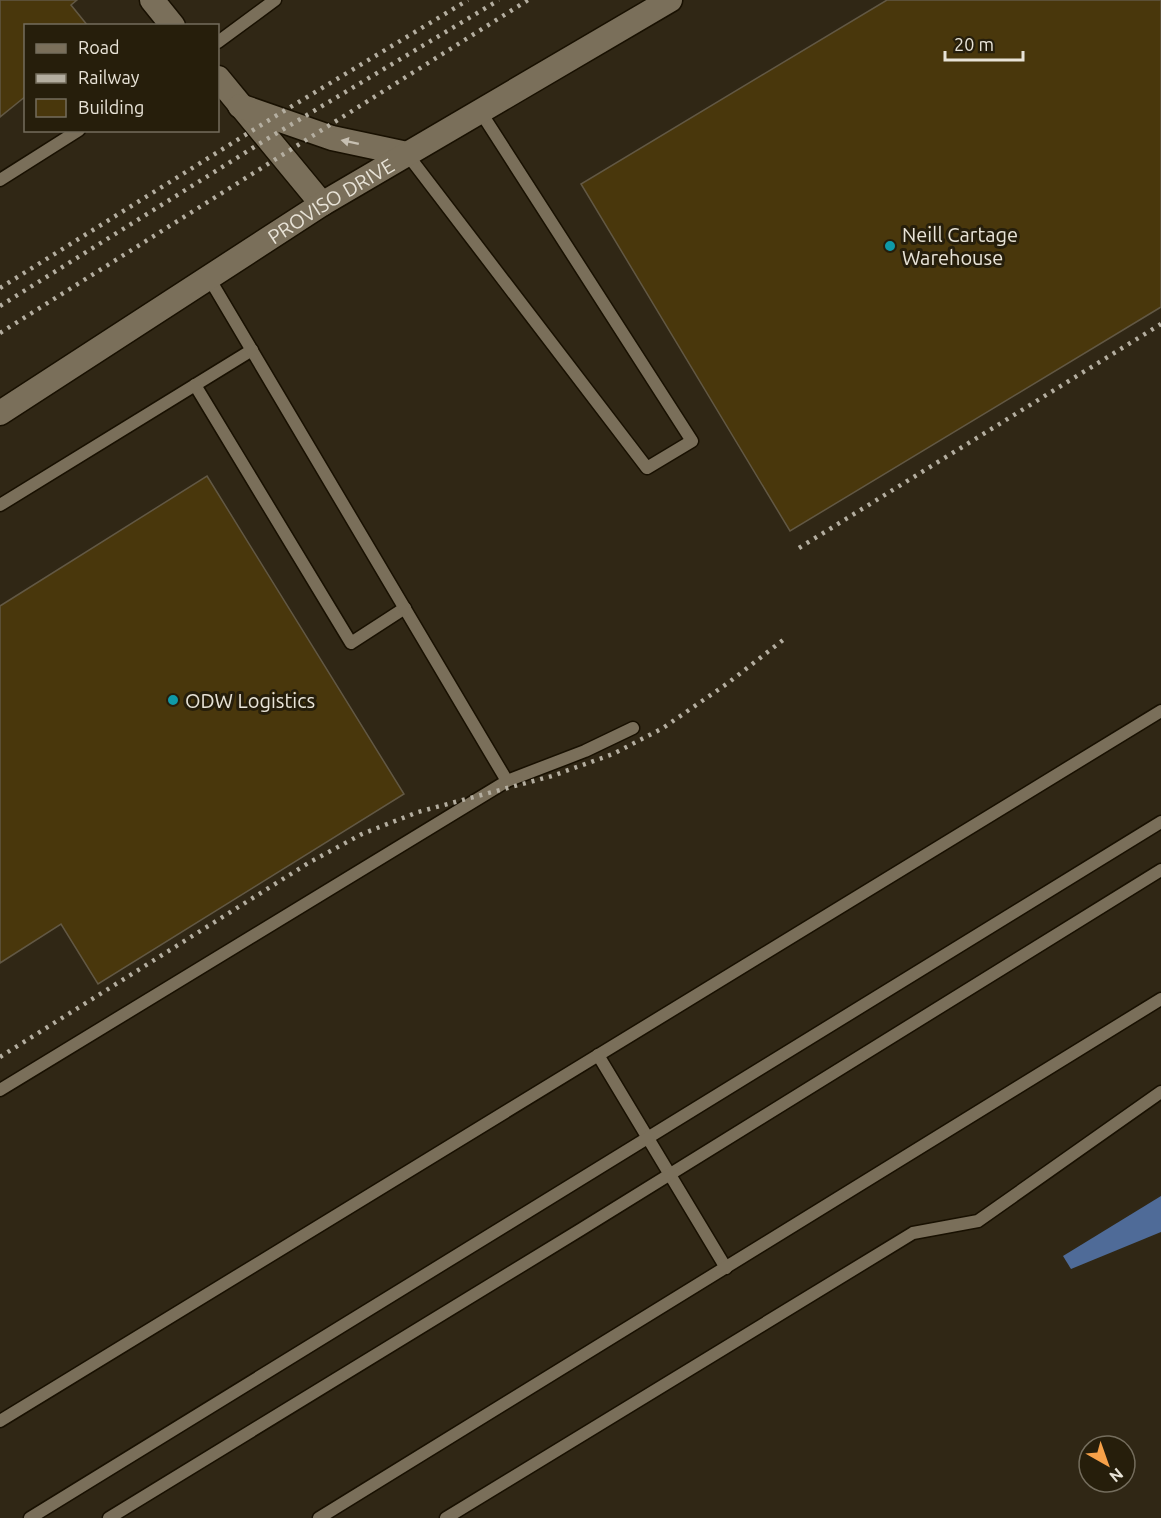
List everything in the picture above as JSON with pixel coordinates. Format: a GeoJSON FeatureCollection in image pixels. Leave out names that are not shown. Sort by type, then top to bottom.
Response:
{"type":"FeatureCollection","features":[{"type":"Feature","properties":{"kind":"street"},"geometry":{"type":"LineString","coordinates":[[152,0],[171,24]]}},
{"type":"Feature","properties":{"kind":"street","name":"PROVISO DRIVE"},"geometry":{"type":"LineString","coordinates":[[0,413],[322,204],[670,0]]}},
{"type":"Feature","properties":{"kind":"street"},"geometry":{"type":"LineString","coordinates":[[219,79],[322,204]]}},
{"type":"Feature","properties":{"kind":"street"},"geometry":{"type":"LineString","coordinates":[[240,106],[332,138],[407,154]]}},
{"type":"Feature","properties":{"kind":"lane"},"geometry":{"type":"LineString","coordinates":[[219,41],[275,0]]}},
{"type":"Feature","properties":{"kind":"lane"},"geometry":{"type":"LineString","coordinates":[[407,154],[647,468],[692,441],[480,111]]}},
{"type":"Feature","properties":{"kind":"lane"},"geometry":{"type":"LineString","coordinates":[[0,180],[76,132]]}},
{"type":"Feature","properties":{"kind":"lane"},"geometry":{"type":"LineString","coordinates":[[208,278],[507,781]]}},
{"type":"Feature","properties":{"kind":"lane"},"geometry":{"type":"LineString","coordinates":[[0,505],[252,350]]}},
{"type":"Feature","properties":{"kind":"lane"},"geometry":{"type":"LineString","coordinates":[[195,385],[351,643],[405,608]]}},
{"type":"Feature","properties":{"kind":"lane"},"geometry":{"type":"LineString","coordinates":[[0,1421],[1161,711]]}},
{"type":"Feature","properties":{"kind":"lane"},"geometry":{"type":"LineString","coordinates":[[0,1090],[507,781],[585,751],[633,728]]}},
{"type":"Feature","properties":{"kind":"lane"},"geometry":{"type":"LineString","coordinates":[[30,1518],[1161,822]]}},
{"type":"Feature","properties":{"kind":"lane"},"geometry":{"type":"LineString","coordinates":[[109,1518],[1161,870]]}},
{"type":"Feature","properties":{"kind":"lane"},"geometry":{"type":"LineString","coordinates":[[319,1518],[1161,999]]}},
{"type":"Feature","properties":{"kind":"lane"},"geometry":{"type":"LineString","coordinates":[[598,1056],[726,1268]]}},
{"type":"Feature","properties":{"kind":"lane"},"geometry":{"type":"LineString","coordinates":[[446,1518],[913,1233],[978,1221],[1161,1092]]}},
{"type":"Feature","properties":{"kind":"water"},"geometry":{"type":"Polygon","coordinates":[[[1161,1196],[1161,1232],[1071,1269],[1063,1256],[1161,1196]]]}},
{"type":"Feature","properties":{"kind":"building"},"geometry":{"type":"Polygon","coordinates":[[[0,0],[77,0],[71,5],[86,24],[24,24],[24,98],[0,117],[0,0]]]}},
{"type":"Feature","properties":{"kind":"building","name":"Neill Cartage Warehouse"},"geometry":{"type":"Polygon","coordinates":[[[887,0],[1161,0],[1161,307],[790,531],[581,184],[887,0]]]}},
{"type":"Feature","properties":{"kind":"building","name":"ODW Logistics"},"geometry":{"type":"Polygon","coordinates":[[[207,476],[404,794],[98,984],[61,924],[0,963],[0,606],[207,476]]]}},
{"type":"Feature","properties":{"kind":"railway"},"geometry":{"type":"LineString","coordinates":[[0,288],[274,117],[468,0]]}},
{"type":"Feature","properties":{"kind":"railway"},"geometry":{"type":"LineString","coordinates":[[0,306],[267,139],[499,0]]}},
{"type":"Feature","properties":{"kind":"railway"},"geometry":{"type":"LineString","coordinates":[[0,333],[528,0]]}},
{"type":"Feature","properties":{"kind":"railway"},"geometry":{"type":"LineString","coordinates":[[799,548],[1161,324]]}},
{"type":"Feature","properties":{"kind":"railway"},"geometry":{"type":"LineString","coordinates":[[0,1057],[310,862],[362,834],[418,812],[552,776],[613,754],[663,728],[728,683],[783,640]]}},
{"type":"Feature","properties":{"kind":"place","name":"Neill Cartage Warehouse"},"geometry":{"type":"Point","coordinates":[890,246]}},
{"type":"Feature","properties":{"kind":"place","name":"ODW Logistics"},"geometry":{"type":"Point","coordinates":[173,700]}}]}
